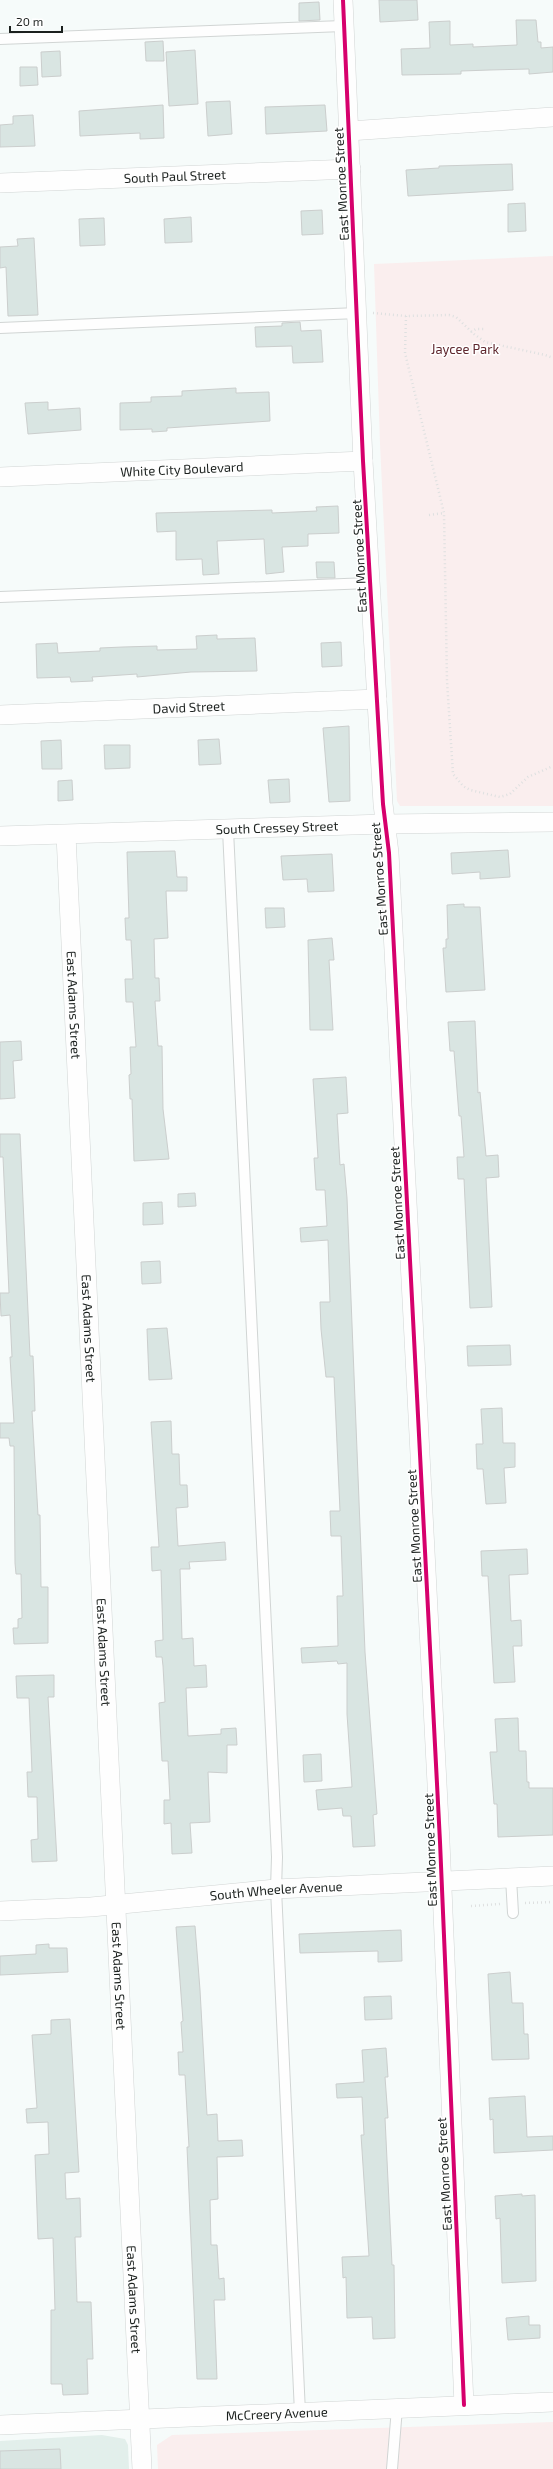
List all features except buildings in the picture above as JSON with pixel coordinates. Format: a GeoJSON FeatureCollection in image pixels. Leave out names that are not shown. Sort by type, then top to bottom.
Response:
{"type":"FeatureCollection","features":[{"type":"Feature","properties":{"kind":"street","name":"East Monroe Street"},"geometry":{"type":"LineString","coordinates":[[343,0],[343,26],[358,313],[363,461],[385,824],[390,869],[442,1881],[464,2405]]}},
{"type":"Feature","properties":{"kind":"street"},"geometry":{"type":"LineString","coordinates":[[349,131],[553,116]]}},
{"type":"Feature","properties":{"kind":"street","name":"South Paul Street"},"geometry":{"type":"LineString","coordinates":[[0,184],[351,169]]}},
{"type":"Feature","properties":{"kind":"street","name":"White City Boulevard"},"geometry":{"type":"LineString","coordinates":[[0,477],[363,461]]}},
{"type":"Feature","properties":{"kind":"street","name":"David Street"},"geometry":{"type":"LineString","coordinates":[[0,715],[377,699]]}},
{"type":"Feature","properties":{"kind":"street","name":"South Cressey Street"},"geometry":{"type":"LineString","coordinates":[[0,836],[385,824],[553,822]]}},
{"type":"Feature","properties":{"kind":"street","name":"East Adams Street"},"geometry":{"type":"LineString","coordinates":[[66,835],[117,1904],[142,2469]]}},
{"type":"Feature","properties":{"kind":"street","name":"South Wheeler Avenue"},"geometry":{"type":"LineString","coordinates":[[0,1911],[117,1904],[276,1889],[553,1876]]}},
{"type":"Feature","properties":{"kind":"street","name":"McCreery Avenue"},"geometry":{"type":"LineString","coordinates":[[0,2425],[553,2402]]}},
{"type":"Feature","properties":{"kind":"lane"},"geometry":{"type":"LineString","coordinates":[[0,38],[343,26]]}},
{"type":"Feature","properties":{"kind":"lane"},"geometry":{"type":"LineString","coordinates":[[0,328],[358,313]]}},
{"type":"Feature","properties":{"kind":"lane"},"geometry":{"type":"LineString","coordinates":[[0,597],[370,583]]}},
{"type":"Feature","properties":{"kind":"lane"},"geometry":{"type":"LineString","coordinates":[[228,830],[277,1857],[276,1889],[300,2413]]}},
{"type":"Feature","properties":{"kind":"lane"},"geometry":{"type":"LineString","coordinates":[[511,1878],[513,1913]]}},
{"type":"Feature","properties":{"kind":"lane"},"geometry":{"type":"LineString","coordinates":[[392,2469],[398,2408]]}},
{"type":"Feature","properties":{"kind":"path"},"geometry":{"type":"LineString","coordinates":[[358,313],[406,316],[449,315],[456,317],[471,332],[485,342],[553,358]]}},
{"type":"Feature","properties":{"kind":"path"},"geometry":{"type":"LineString","coordinates":[[406,316],[405,353],[444,513],[446,681],[453,774],[463,786],[470,790],[500,798],[510,794],[528,777],[553,766]]}},
{"type":"Feature","properties":{"kind":"path"},"geometry":{"type":"LineString","coordinates":[[471,332],[476,329],[485,329]]}},
{"type":"Feature","properties":{"kind":"path"},"geometry":{"type":"LineString","coordinates":[[430,515],[444,513]]}},
{"type":"Feature","properties":{"kind":"shaded area"},"geometry":{"type":"Polygon","coordinates":[[[102,2435],[125,2439],[128,2445],[129,2469],[0,2469],[0,2441],[102,2435]]]}},
{"type":"Feature","properties":{"kind":"green space","name":"Jaycee Park"},"geometry":{"type":"Polygon","coordinates":[[[553,256],[553,806],[400,806],[397,801],[380,444],[374,264],[553,256]]]}},
{"type":"Feature","properties":{"kind":"green space"},"geometry":{"type":"Polygon","coordinates":[[[553,2422],[553,2469],[158,2469],[157,2445],[172,2435],[553,2422]]]}},
{"type":"Feature","properties":{"kind":"cycle path"},"geometry":{"type":"LineString","coordinates":[[343,0],[363,461],[383,804],[389,853],[440,1842],[464,2405]]}}]}
